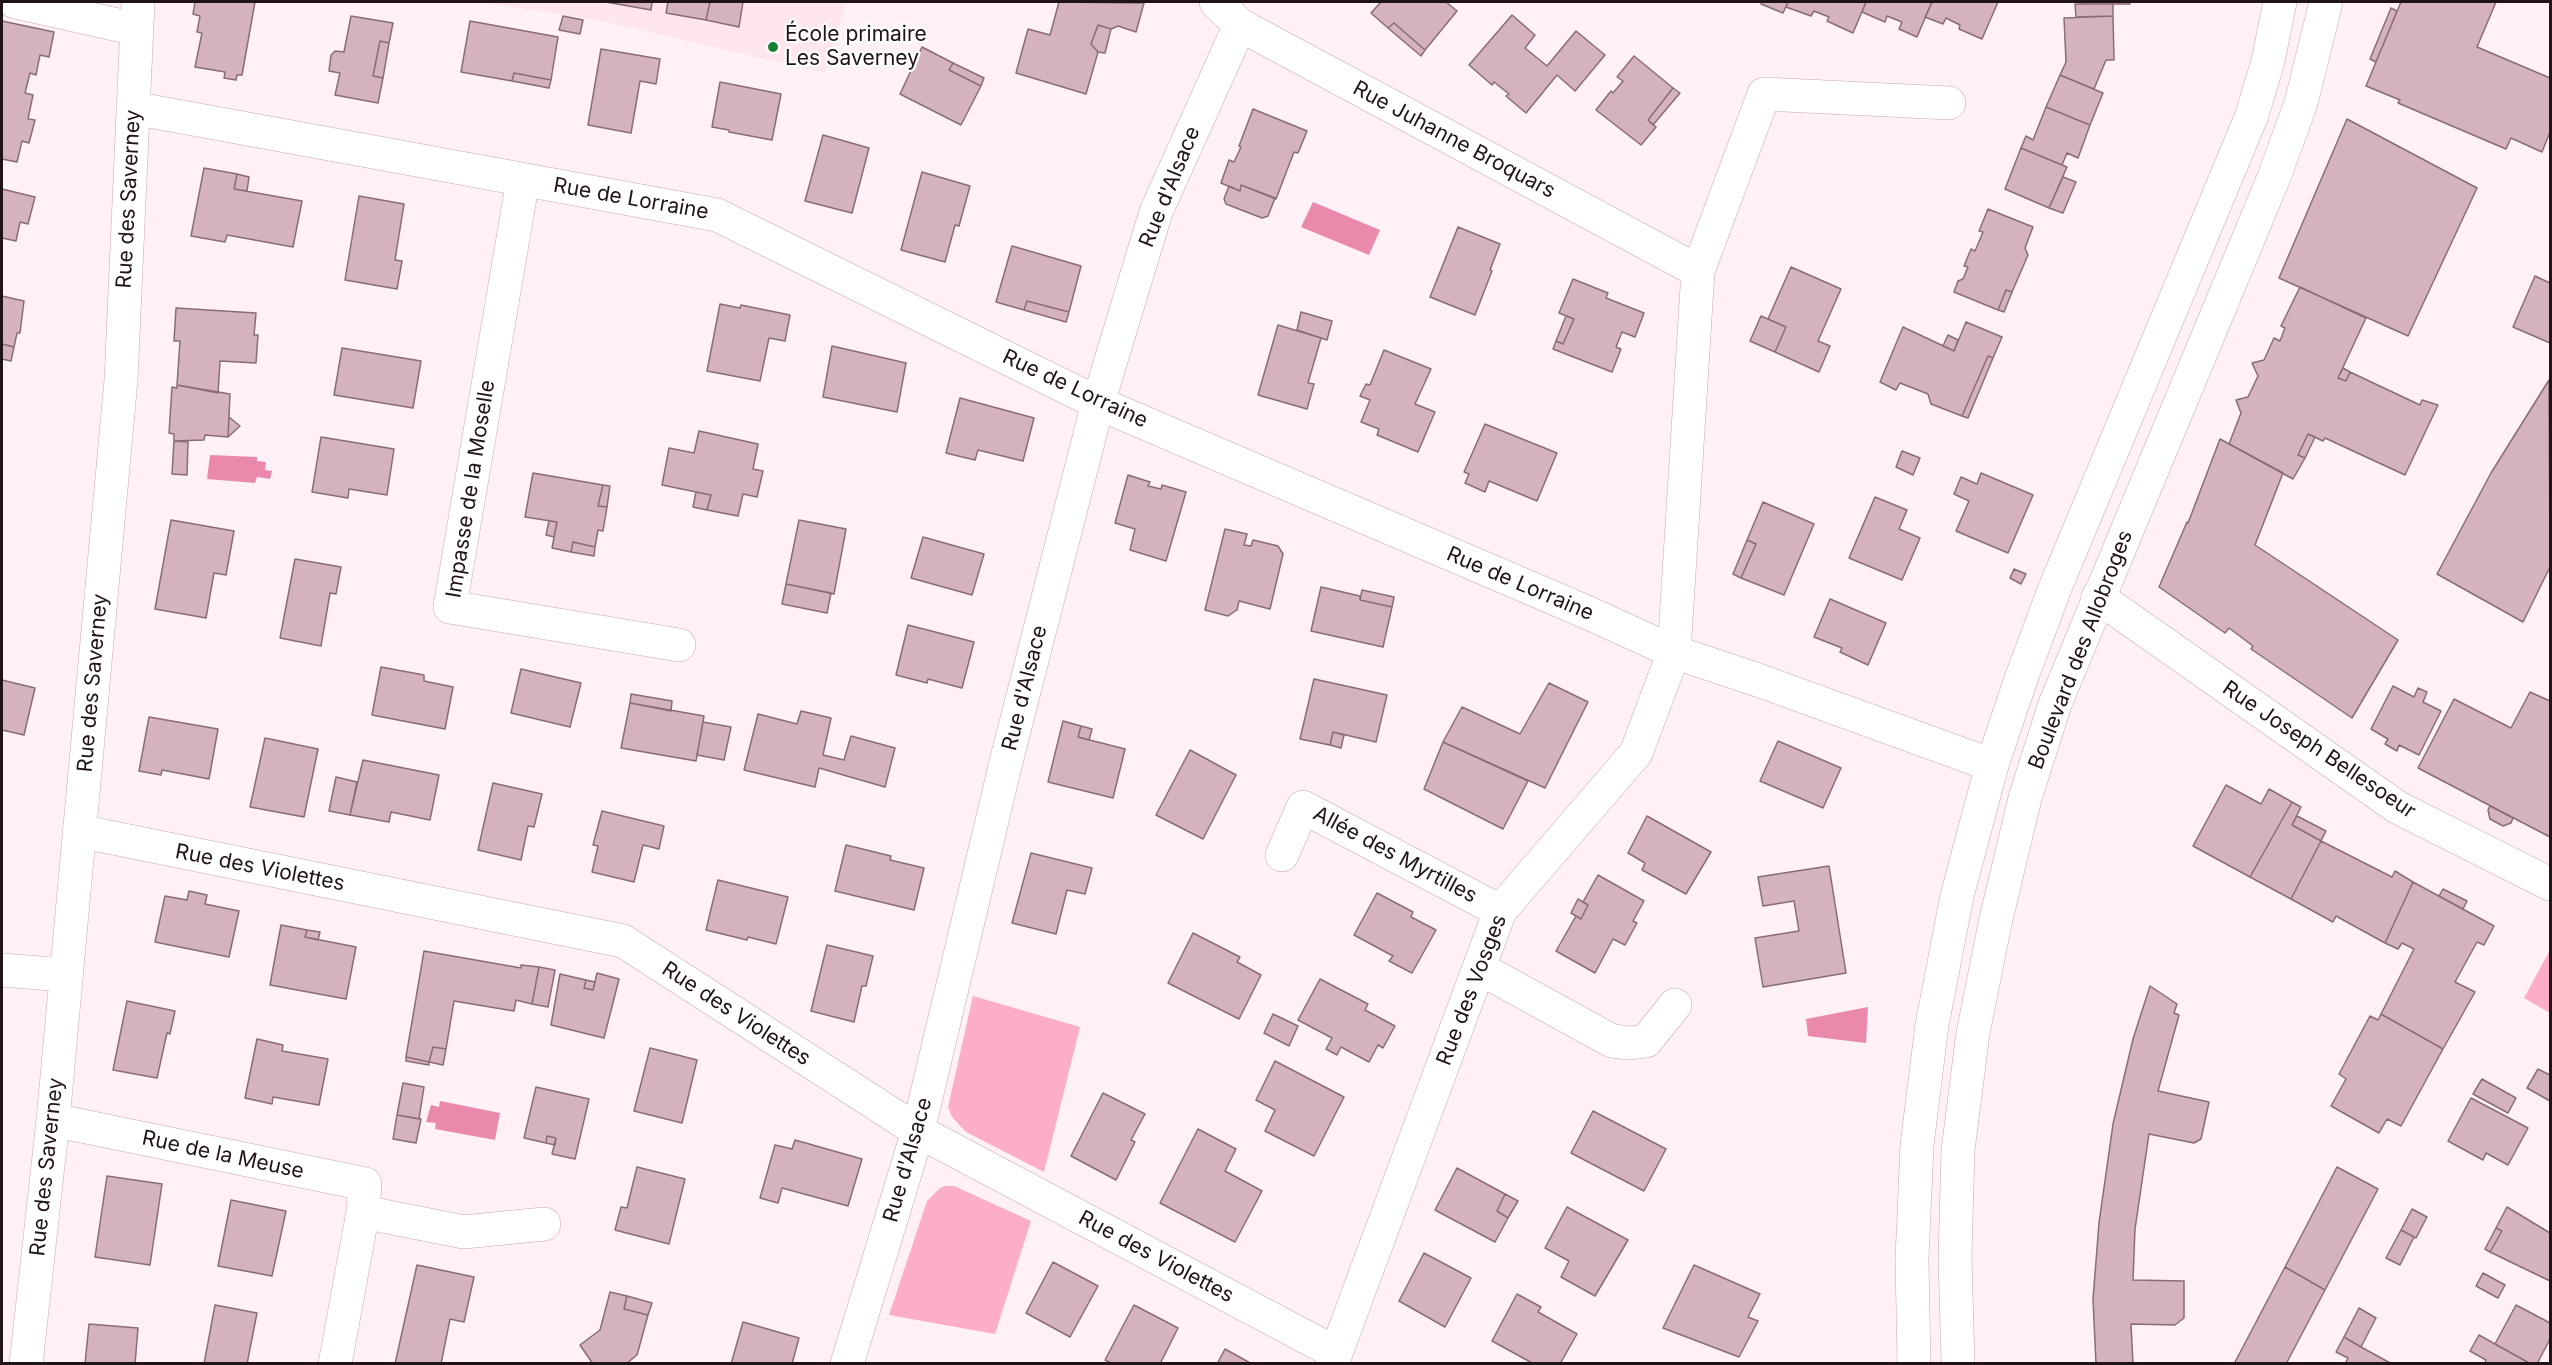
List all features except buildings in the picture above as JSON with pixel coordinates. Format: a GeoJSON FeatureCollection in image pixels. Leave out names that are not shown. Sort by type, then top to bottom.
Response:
{"type":"FeatureCollection","features":[{"type":"Feature","properties":{"kind":"street"},"geometry":{"type":"LineString","coordinates":[[15,2],[137,15]]}},
{"type":"Feature","properties":{"kind":"street","name":"Rue Juhanne Broquars"},"geometry":{"type":"LineString","coordinates":[[1216,2],[1240,25],[1698,271]]}},
{"type":"Feature","properties":{"kind":"street","name":"Boulevard des Allobroges"},"geometry":{"type":"LineString","coordinates":[[1914,1364],[1912,1259],[1917,1145],[1932,1025],[1957,896],[1992,765],[2020,679],[2055,588],[2252,115],[2268,61],[2280,2]]}},
{"type":"Feature","properties":{"kind":"street","name":"Boulevard des Allobroges"},"geometry":{"type":"LineString","coordinates":[[1958,1364],[1955,1257],[1958,1150],[1973,1033],[1996,919],[2025,798],[2055,704],[2274,177],[2301,103],[2327,5]]}},
{"type":"Feature","properties":{"kind":"street","name":"Rue des Saverney"},"geometry":{"type":"LineString","coordinates":[[26,1364],[53,1120],[121,380],[137,15]]}},
{"type":"Feature","properties":{"kind":"street","name":"Rue d'Alsace"},"geometry":{"type":"LineString","coordinates":[[847,1364],[918,1131],[1007,758],[1098,403],[1156,212],[1240,25]]}},
{"type":"Feature","properties":{"kind":"street"},"geometry":{"type":"LineString","coordinates":[[1674,652],[1698,271],[1764,94],[1949,103]]}},
{"type":"Feature","properties":{"kind":"street","name":"Rue de Lorraine"},"geometry":{"type":"LineString","coordinates":[[134,108],[717,215],[1098,403],[1584,611],[1674,652],[1755,678],[1992,765]]}},
{"type":"Feature","properties":{"kind":"street","name":"Impasse de la Moselle"},"geometry":{"type":"LineString","coordinates":[[523,180],[450,607],[679,645]]}},
{"type":"Feature","properties":{"kind":"street","name":"Rue Joseph Bellesoeur"},"geometry":{"type":"LineString","coordinates":[[2098,597],[2397,807],[2550,884]]}},
{"type":"Feature","properties":{"kind":"street","name":"Rue des Vosges"},"geometry":{"type":"LineString","coordinates":[[1334,1358],[1500,911],[1636,753],[1674,652]]}},
{"type":"Feature","properties":{"kind":"street","name":"Allée des Myrtilles"},"geometry":{"type":"LineString","coordinates":[[1282,855],[1304,807],[1500,911]]}},
{"type":"Feature","properties":{"kind":"street","name":"Rue des Violettes"},"geometry":{"type":"LineString","coordinates":[[78,831],[623,941],[918,1131],[1334,1358]]}},
{"type":"Feature","properties":{"kind":"street"},"geometry":{"type":"LineString","coordinates":[[1479,968],[1612,1041],[1630,1043],[1646,1041],[1675,1005]]}},
{"type":"Feature","properties":{"kind":"street"},"geometry":{"type":"LineString","coordinates":[[2,970],[66,975]]}},
{"type":"Feature","properties":{"kind":"street","name":"Rue de la Meuse"},"geometry":{"type":"LineString","coordinates":[[53,1120],[365,1184],[363,1212],[335,1364]]}},
{"type":"Feature","properties":{"kind":"street"},"geometry":{"type":"LineString","coordinates":[[363,1212],[464,1232],[544,1224]]}},
{"type":"Feature","properties":{"kind":"shaded area","name":"École primaire Les Saverney"},"geometry":{"type":"Polygon","coordinates":[[[482,2],[846,2],[825,73],[602,21],[482,2]]]}},
{"type":"Feature","properties":{"kind":"shaded area"},"geometry":{"type":"Polygon","coordinates":[[[1313,202],[1380,230],[1369,255],[1301,227],[1313,202]]]}},
{"type":"Feature","properties":{"kind":"shaded area"},"geometry":{"type":"Polygon","coordinates":[[[210,455],[257,457],[257,461],[266,462],[265,470],[272,471],[270,479],[257,477],[255,483],[207,479],[210,455]]]}},
{"type":"Feature","properties":{"kind":"shaded area"},"geometry":{"type":"Polygon","coordinates":[[[2550,950],[2550,1013],[2524,998],[2550,950]]]}},
{"type":"Feature","properties":{"kind":"shaded area"},"geometry":{"type":"Polygon","coordinates":[[[973,996],[1080,1027],[1044,1172],[966,1132],[952,1117],[948,1107],[973,996]]]}},
{"type":"Feature","properties":{"kind":"shaded area"},"geometry":{"type":"Polygon","coordinates":[[[1868,1007],[1866,1043],[1808,1036],[1806,1019],[1868,1007]]]}},
{"type":"Feature","properties":{"kind":"shaded area"},"geometry":{"type":"Polygon","coordinates":[[[440,1101],[500,1113],[495,1140],[435,1129],[436,1123],[426,1122],[431,1105],[439,1107],[440,1101]]]}},
{"type":"Feature","properties":{"kind":"shaded area"},"geometry":{"type":"Polygon","coordinates":[[[945,1186],[954,1186],[1031,1221],[995,1334],[889,1315],[927,1201],[945,1186]]]}},
{"type":"Feature","properties":{"kind":"place","name":"École primaire Les Saverney"},"geometry":{"type":"Point","coordinates":[773,47]}}]}
